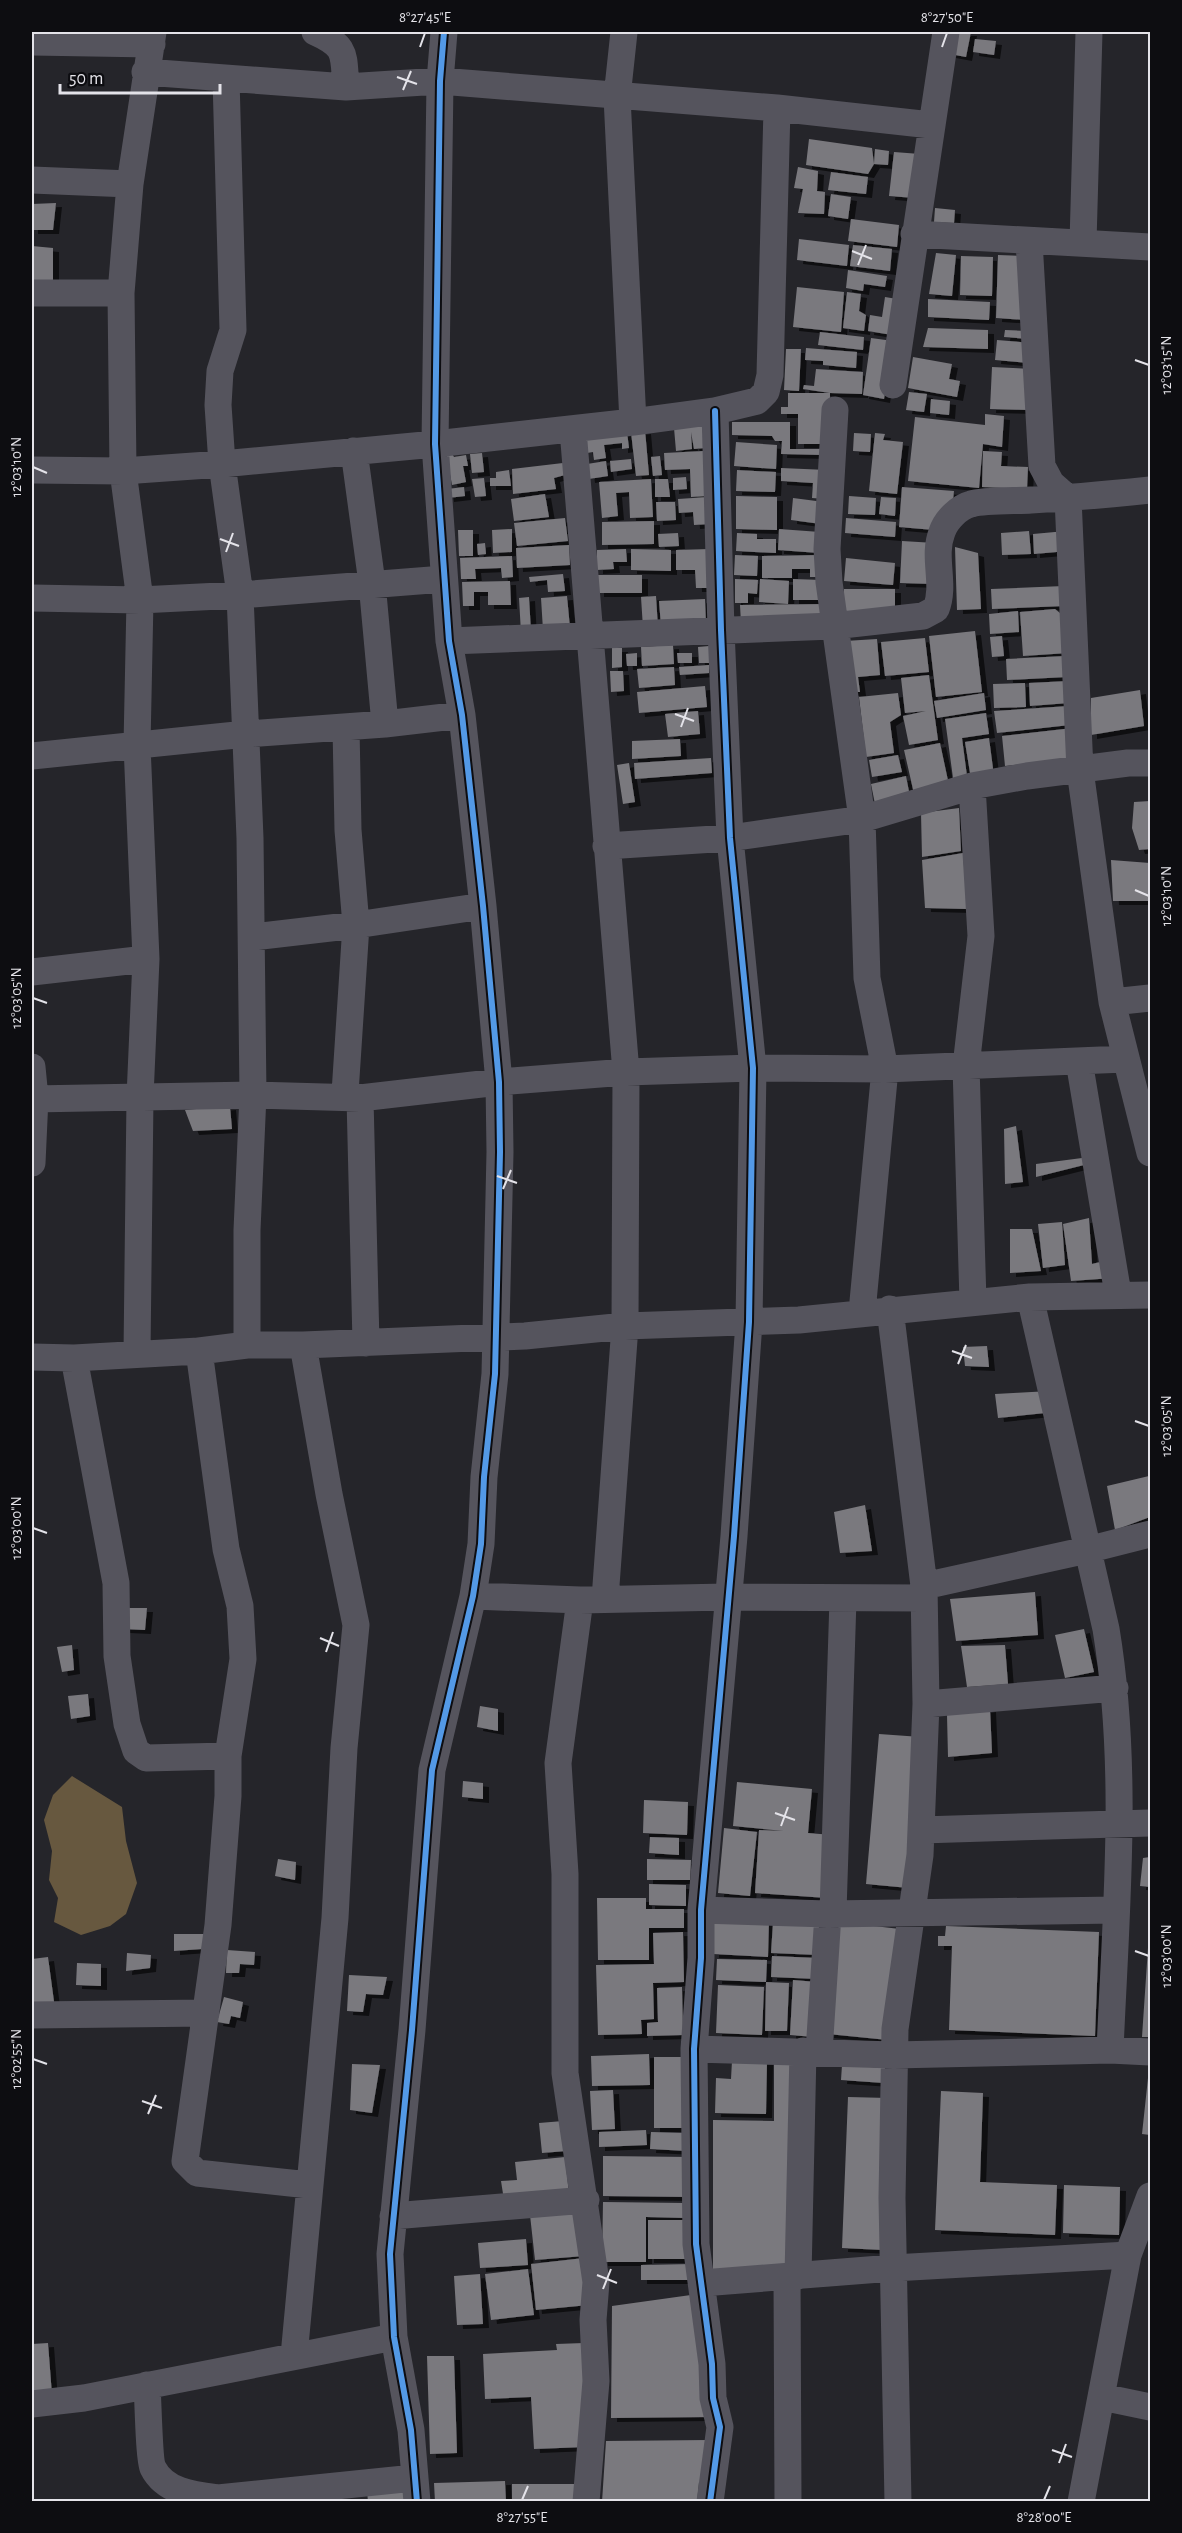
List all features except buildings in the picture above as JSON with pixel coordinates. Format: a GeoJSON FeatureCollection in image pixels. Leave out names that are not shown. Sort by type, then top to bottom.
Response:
{"type":"FeatureCollection","features":[{"type":"Feature","properties":{"kind":"street"},"geometry":{"type":"LineString","coordinates":[[315,32],[335,41],[342,50],[346,87]]}},
{"type":"Feature","properties":{"kind":"street"},"geometry":{"type":"LineString","coordinates":[[147,2385],[152,2467],[165,2483],[189,2498],[416,2490],[411,2430],[394,2337],[390,2254],[412,2030],[432,1770],[473,1596],[481,1544],[484,1477],[495,1374],[500,1082],[462,715],[449,641],[435,444],[440,81],[444,32]]}},
{"type":"Feature","properties":{"kind":"street"},"geometry":{"type":"LineString","coordinates":[[624,32],[617,97],[633,422]]}},
{"type":"Feature","properties":{"kind":"street"},"geometry":{"type":"LineString","coordinates":[[893,385],[946,32]]}},
{"type":"Feature","properties":{"kind":"street"},"geometry":{"type":"LineString","coordinates":[[1083,242],[1089,32]]}},
{"type":"Feature","properties":{"kind":"street"},"geometry":{"type":"LineString","coordinates":[[32,42],[152,38],[145,72],[130,184],[121,293],[123,471],[140,600],[137,745],[146,959],[140,1098],[137,1353]]}},
{"type":"Feature","properties":{"kind":"street"},"geometry":{"type":"LineString","coordinates":[[145,72],[346,87],[440,81],[617,97],[777,108],[931,125]]}},
{"type":"Feature","properties":{"kind":"street"},"geometry":{"type":"LineString","coordinates":[[226,79],[233,330],[220,371],[218,405],[222,464],[240,595],[253,937],[253,1095],[247,1230],[248,1345]]}},
{"type":"Feature","properties":{"kind":"street"},"geometry":{"type":"LineString","coordinates":[[32,470],[123,471],[435,444],[633,422],[715,411],[757,401],[766,392],[770,375],[777,108]]}},
{"type":"Feature","properties":{"kind":"street"},"geometry":{"type":"LineString","coordinates":[[32,180],[130,184]]}},
{"type":"Feature","properties":{"kind":"street"},"geometry":{"type":"LineString","coordinates":[[915,234],[1150,247]]}},
{"type":"Feature","properties":{"kind":"street"},"geometry":{"type":"LineString","coordinates":[[1029,241],[1042,466],[1051,483],[1068,498],[1080,770],[1112,1002],[1150,1153]]}},
{"type":"Feature","properties":{"kind":"street"},"geometry":{"type":"LineString","coordinates":[[32,293],[121,293]]}},
{"type":"Feature","properties":{"kind":"street"},"geometry":{"type":"LineString","coordinates":[[836,410],[827,549],[833,626],[862,819],[867,978],[885,1069],[862,1312]]}},
{"type":"Feature","properties":{"kind":"street"},"geometry":{"type":"LineString","coordinates":[[710,2502],[720,2427],[713,2398],[712,2364],[696,2244],[694,2049],[701,1910],[734,1536],[748,1322],[753,1068],[730,838],[715,411]]}},
{"type":"Feature","properties":{"kind":"street"},"geometry":{"type":"LineString","coordinates":[[573,430],[626,1072],[625,1326],[593,1599],[558,1763],[565,1874],[565,2073],[586,2200],[596,2282],[593,2320],[596,2381],[586,2502]]}},
{"type":"Feature","properties":{"kind":"street"},"geometry":{"type":"LineString","coordinates":[[354,451],[372,584],[385,724]]}},
{"type":"Feature","properties":{"kind":"street"},"geometry":{"type":"LineString","coordinates":[[449,641],[833,626],[923,616],[936,609],[941,582],[938,554],[942,532],[951,517],[971,504],[1150,490]]}},
{"type":"Feature","properties":{"kind":"street"},"geometry":{"type":"LineString","coordinates":[[32,598],[140,600],[240,595],[444,579]]}},
{"type":"Feature","properties":{"kind":"street"},"geometry":{"type":"LineString","coordinates":[[32,756],[462,715]]}},
{"type":"Feature","properties":{"kind":"street"},"geometry":{"type":"LineString","coordinates":[[346,727],[348,830],[356,925],[345,1093],[360,1098]]}},
{"type":"Feature","properties":{"kind":"street"},"geometry":{"type":"LineString","coordinates":[[606,846],[730,838],[862,819],[972,786],[1080,770],[1150,763]]}},
{"type":"Feature","properties":{"kind":"street"},"geometry":{"type":"LineString","coordinates":[[972,786],[981,936],[966,1066],[972,1302]]}},
{"type":"Feature","properties":{"kind":"street"},"geometry":{"type":"LineString","coordinates":[[253,937],[356,925],[483,906]]}},
{"type":"Feature","properties":{"kind":"street"},"geometry":{"type":"LineString","coordinates":[[32,972],[146,959]]}},
{"type":"Feature","properties":{"kind":"street"},"geometry":{"type":"LineString","coordinates":[[1112,1002],[1150,998]]}},
{"type":"Feature","properties":{"kind":"street"},"geometry":{"type":"LineString","coordinates":[[33,1098],[253,1095],[360,1098],[500,1082],[626,1072],[753,1068],[885,1069],[1125,1059]]}},
{"type":"Feature","properties":{"kind":"street"},"geometry":{"type":"LineString","coordinates":[[1079,1061],[1118,1294]]}},
{"type":"Feature","properties":{"kind":"street"},"geometry":{"type":"LineString","coordinates":[[32,1067],[32,1163]]}},
{"type":"Feature","properties":{"kind":"street"},"geometry":{"type":"LineString","coordinates":[[360,1098],[366,1343]]}},
{"type":"Feature","properties":{"kind":"street"},"geometry":{"type":"LineString","coordinates":[[32,1357],[74,1358],[200,1351],[248,1345],[366,1343],[496,1337],[625,1326],[799,1320],[1030,1297],[1150,1295]]}},
{"type":"Feature","properties":{"kind":"street"},"geometry":{"type":"LineString","coordinates":[[1030,1297],[1106,1629],[1115,1688],[1118,1737],[1118,1823],[1110,2050]]}},
{"type":"Feature","properties":{"kind":"street"},"geometry":{"type":"LineString","coordinates":[[890,1310],[924,1592],[926,1704],[920,1855],[895,2029],[894,2055],[892,2198],[898,2502]]}},
{"type":"Feature","properties":{"kind":"street"},"geometry":{"type":"LineString","coordinates":[[294,2356],[335,1918],[344,1748],[356,1626],[329,1494],[303,1345]]}},
{"type":"Feature","properties":{"kind":"street"},"geometry":{"type":"LineString","coordinates":[[200,1351],[226,1549],[240,1606],[243,1659],[228,1756],[228,1796],[218,1925],[185,2161],[197,2173],[309,2185]]}},
{"type":"Feature","properties":{"kind":"street"},"geometry":{"type":"LineString","coordinates":[[74,1358],[116,1583],[117,1656],[127,1724],[136,1750],[146,1758],[228,1756]]}},
{"type":"Feature","properties":{"kind":"street"},"geometry":{"type":"LineString","coordinates":[[473,1596],[593,1599],[727,1597],[843,1599],[924,1592],[1150,1534]]}},
{"type":"Feature","properties":{"kind":"street"},"geometry":{"type":"LineString","coordinates":[[788,2502],[792,2276],[811,2051],[830,1913],[843,1599]]}},
{"type":"Feature","properties":{"kind":"street"},"geometry":{"type":"LineString","coordinates":[[926,1704],[1115,1688]]}},
{"type":"Feature","properties":{"kind":"street"},"geometry":{"type":"LineString","coordinates":[[921,1830],[1150,1823]]}},
{"type":"Feature","properties":{"kind":"street"},"geometry":{"type":"LineString","coordinates":[[701,1910],[830,1913],[1116,1910]]}},
{"type":"Feature","properties":{"kind":"street"},"geometry":{"type":"LineString","coordinates":[[32,2015],[206,2013]]}},
{"type":"Feature","properties":{"kind":"street"},"geometry":{"type":"LineString","coordinates":[[694,2049],[894,2055],[1110,2050],[1150,2052]]}},
{"type":"Feature","properties":{"kind":"street"},"geometry":{"type":"LineString","coordinates":[[1081,2502],[1128,2255],[1150,2196]]}},
{"type":"Feature","properties":{"kind":"street"},"geometry":{"type":"LineString","coordinates":[[393,2216],[586,2200]]}},
{"type":"Feature","properties":{"kind":"street"},"geometry":{"type":"LineString","coordinates":[[702,2283],[893,2268],[1128,2255]]}},
{"type":"Feature","properties":{"kind":"street"},"geometry":{"type":"LineString","coordinates":[[32,2404],[84,2398],[394,2337]]}},
{"type":"Feature","properties":{"kind":"street"},"geometry":{"type":"LineString","coordinates":[[1102,2397],[1150,2407]]}},
{"type":"Feature","properties":{"kind":"shaded area"},"geometry":{"type":"Polygon","coordinates":[[[72,1776],[122,1807],[126,1841],[137,1883],[126,1914],[110,1926],[81,1935],[54,1922],[58,1898],[49,1880],[52,1851],[44,1820],[53,1795],[72,1776]]]}},
{"type":"Feature","properties":{"kind":"cycle path"},"geometry":{"type":"LineString","coordinates":[[417,2502],[411,2430],[394,2337],[390,2254],[412,2030],[432,1770],[473,1596],[481,1544],[484,1477],[495,1374],[500,1152],[499,1082],[483,906],[462,715],[449,641],[435,444],[440,81],[444,32]]}},
{"type":"Feature","properties":{"kind":"cycle path"},"geometry":{"type":"LineString","coordinates":[[710,2502],[720,2427],[713,2398],[712,2364],[696,2244],[694,2049],[701,1958],[701,1910],[734,1536],[749,1322],[753,1068],[730,838],[715,411]]}}]}
